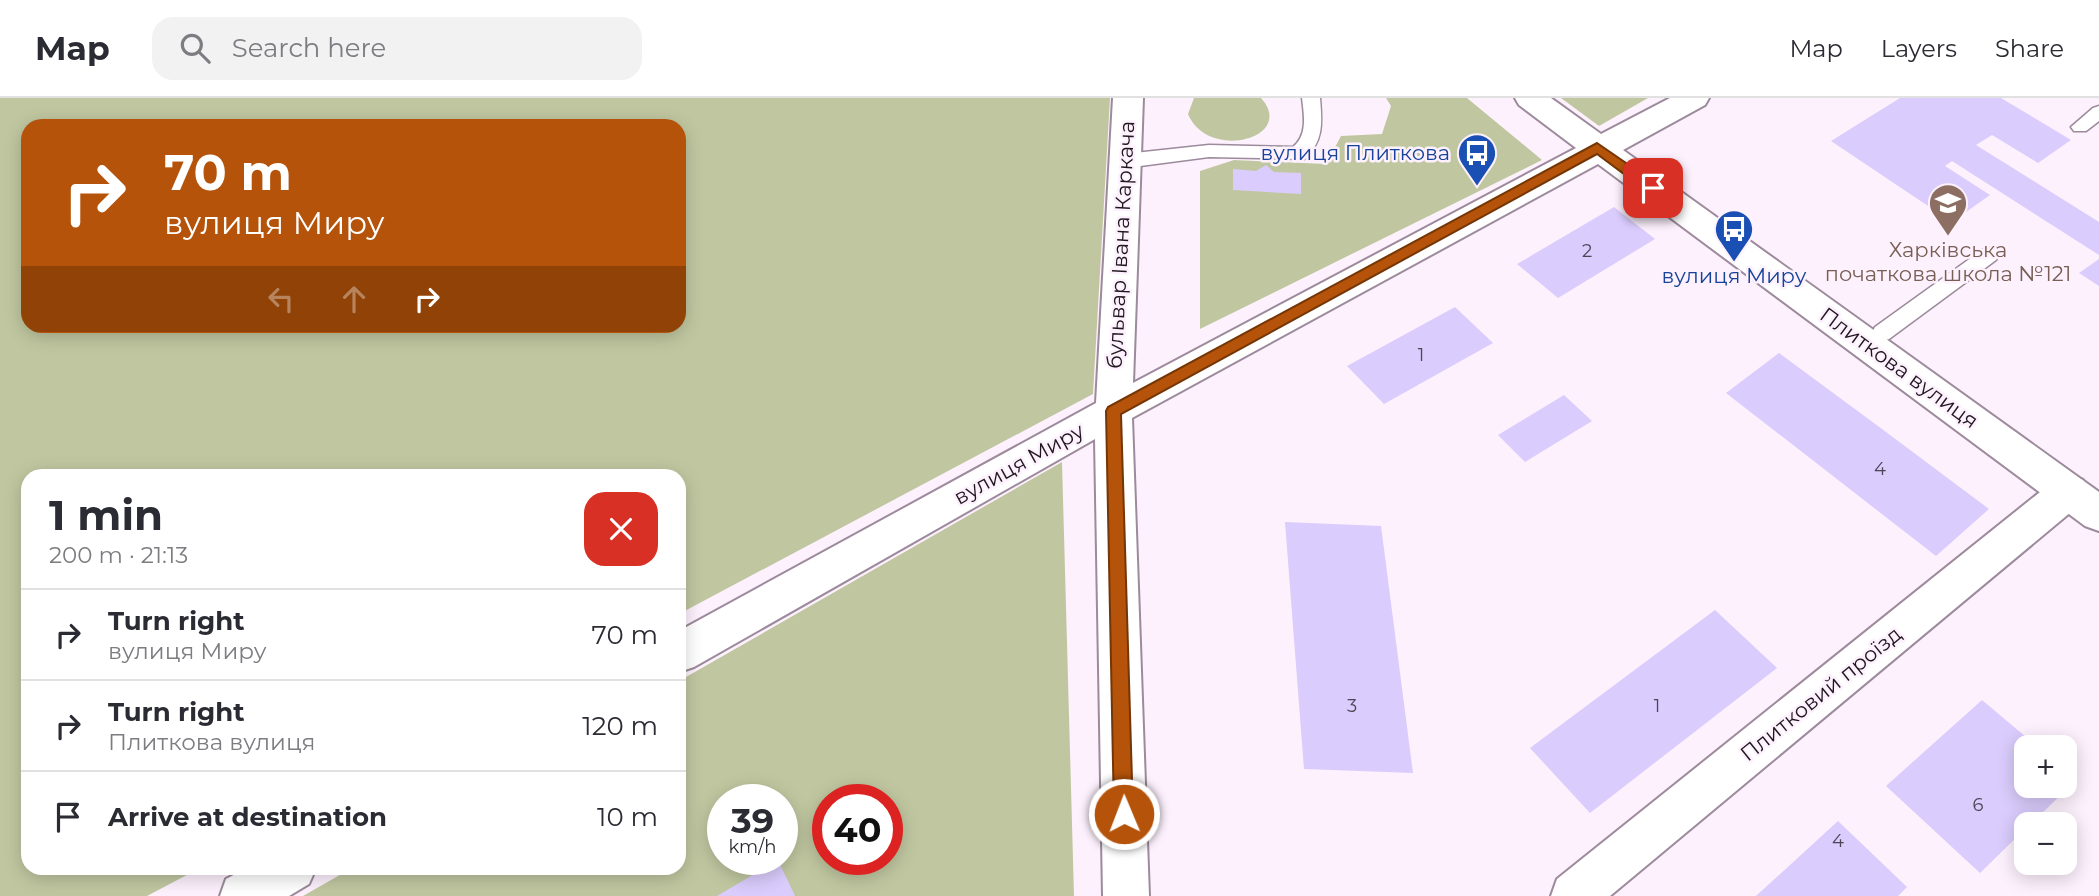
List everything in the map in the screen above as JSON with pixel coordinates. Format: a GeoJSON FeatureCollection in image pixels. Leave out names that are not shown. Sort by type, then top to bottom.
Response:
{"type":"FeatureCollection","features":[{"type":"Feature","properties":{"kind":"street","name":"бульвар Івана Каркача"},"geometry":{"type":"LineString","coordinates":[[1126,896],[1114,411],[1128,98]]}},
{"type":"Feature","properties":{"kind":"street","name":"Плиткова вулиця"},"geometry":{"type":"LineString","coordinates":[[1530,98],[2084,503]]}},
{"type":"Feature","properties":{"kind":"street","name":"вулиця Миру"},"geometry":{"type":"LineString","coordinates":[[686,649],[1114,411],[1693,98]]}},
{"type":"Feature","properties":{"kind":"street","name":"Плитковий проїзд"},"geometry":{"type":"LineString","coordinates":[[1574,896],[2084,503]]}},
{"type":"Feature","properties":{"kind":"street"},"geometry":{"type":"LineString","coordinates":[[243,896],[280,875]]}},
{"type":"Feature","properties":{"kind":"lane"},"geometry":{"type":"LineString","coordinates":[[1125,161],[1209,151],[1297,154],[1308,147],[1313,134],[1311,98]]}},
{"type":"Feature","properties":{"kind":"lane"},"geometry":{"type":"LineString","coordinates":[[2080,127],[2099,113]]}},
{"type":"Feature","properties":{"kind":"lane"},"geometry":{"type":"LineString","coordinates":[[1882,333],[1989,255]]}},
{"type":"Feature","properties":{"kind":"green space"},"geometry":{"type":"Polygon","coordinates":[[[0,98],[1110,98],[1093,394],[686,610],[686,469],[21,469],[21,875],[187,875],[147,896],[0,896],[0,98]]]}},
{"type":"Feature","properties":{"kind":"green space"},"geometry":{"type":"Polygon","coordinates":[[[1194,98],[1261,98],[1269,112],[1268,124],[1259,133],[1246,139],[1229,141],[1213,137],[1198,129],[1188,114],[1194,98]]]}},
{"type":"Feature","properties":{"kind":"green space"},"geometry":{"type":"Polygon","coordinates":[[[1386,98],[1467,98],[1542,160],[1200,329],[1200,171],[1234,160],[1326,164],[1341,136],[1382,134],[1391,106],[1386,98]]]}},
{"type":"Feature","properties":{"kind":"green space"},"geometry":{"type":"Polygon","coordinates":[[[1561,98],[1648,98],[1599,126],[1561,98]]]}},
{"type":"Feature","properties":{"kind":"green space"},"geometry":{"type":"Polygon","coordinates":[[[1062,462],[1074,896],[303,896],[340,875],[686,875],[686,677],[1062,462]]]}},
{"type":"Feature","properties":{"kind":"building"},"geometry":{"type":"Polygon","coordinates":[[[1900,98],[2001,98],[2071,140],[2038,163],[1992,135],[1976,145],[2099,222],[2099,255],[1952,161],[1945,166],[1990,195],[1952,222],[1831,141],[1900,98]]]}},
{"type":"Feature","properties":{"kind":"building"},"geometry":{"type":"Polygon","coordinates":[[[1266,165],[1274,172],[1301,173],[1301,194],[1233,190],[1233,169],[1256,171],[1266,165]]]}},
{"type":"Feature","properties":{"kind":"building"},"geometry":{"type":"Polygon","coordinates":[[[1614,207],[1655,239],[1558,298],[1517,264],[1614,207]]]}},
{"type":"Feature","properties":{"kind":"building"},"geometry":{"type":"Polygon","coordinates":[[[2099,259],[2099,286],[2079,273],[2099,259]]]}},
{"type":"Feature","properties":{"kind":"building"},"geometry":{"type":"Polygon","coordinates":[[[1455,307],[1493,343],[1384,404],[1347,366],[1455,307]]]}},
{"type":"Feature","properties":{"kind":"building"},"geometry":{"type":"Polygon","coordinates":[[[1779,353],[1989,509],[1936,556],[1726,393],[1779,353]]]}},
{"type":"Feature","properties":{"kind":"building"},"geometry":{"type":"Polygon","coordinates":[[[1564,395],[1592,421],[1525,462],[1498,435],[1564,395]]]}},
{"type":"Feature","properties":{"kind":"building"},"geometry":{"type":"Polygon","coordinates":[[[1285,522],[1381,526],[1413,773],[1304,769],[1285,522]]]}},
{"type":"Feature","properties":{"kind":"building"},"geometry":{"type":"Polygon","coordinates":[[[1715,610],[1777,668],[1590,813],[1530,748],[1715,610]]]}},
{"type":"Feature","properties":{"kind":"building"},"geometry":{"type":"Polygon","coordinates":[[[1982,700],[2024,735],[2014,735],[2014,798],[2058,798],[2043,812],[2014,812],[2014,840],[1980,873],[1886,786],[1982,700]]]}},
{"type":"Feature","properties":{"kind":"building"},"geometry":{"type":"Polygon","coordinates":[[[1838,821],[1907,887],[1898,896],[1756,896],[1838,821]]]}},
{"type":"Feature","properties":{"kind":"building"},"geometry":{"type":"Polygon","coordinates":[[[753,875],[785,875],[795,896],[717,896],[753,875]]]}},
{"type":"Feature","properties":{"kind":"place","name":"вулиця Плиткова"},"geometry":{"type":"Point","coordinates":[1477,187]}},
{"type":"Feature","properties":{"kind":"place","name":"Харківська початкова школа №121"},"geometry":{"type":"Point","coordinates":[1948,237]}},
{"type":"Feature","properties":{"kind":"place","name":"вулиця Миру"},"geometry":{"type":"Point","coordinates":[1734,263]}},
{"type":"Feature","properties":{"kind":"route"},"geometry":{"type":"LineString","coordinates":[[1124,814],[1114,411],[1597,148],[1653,188]]}}]}
